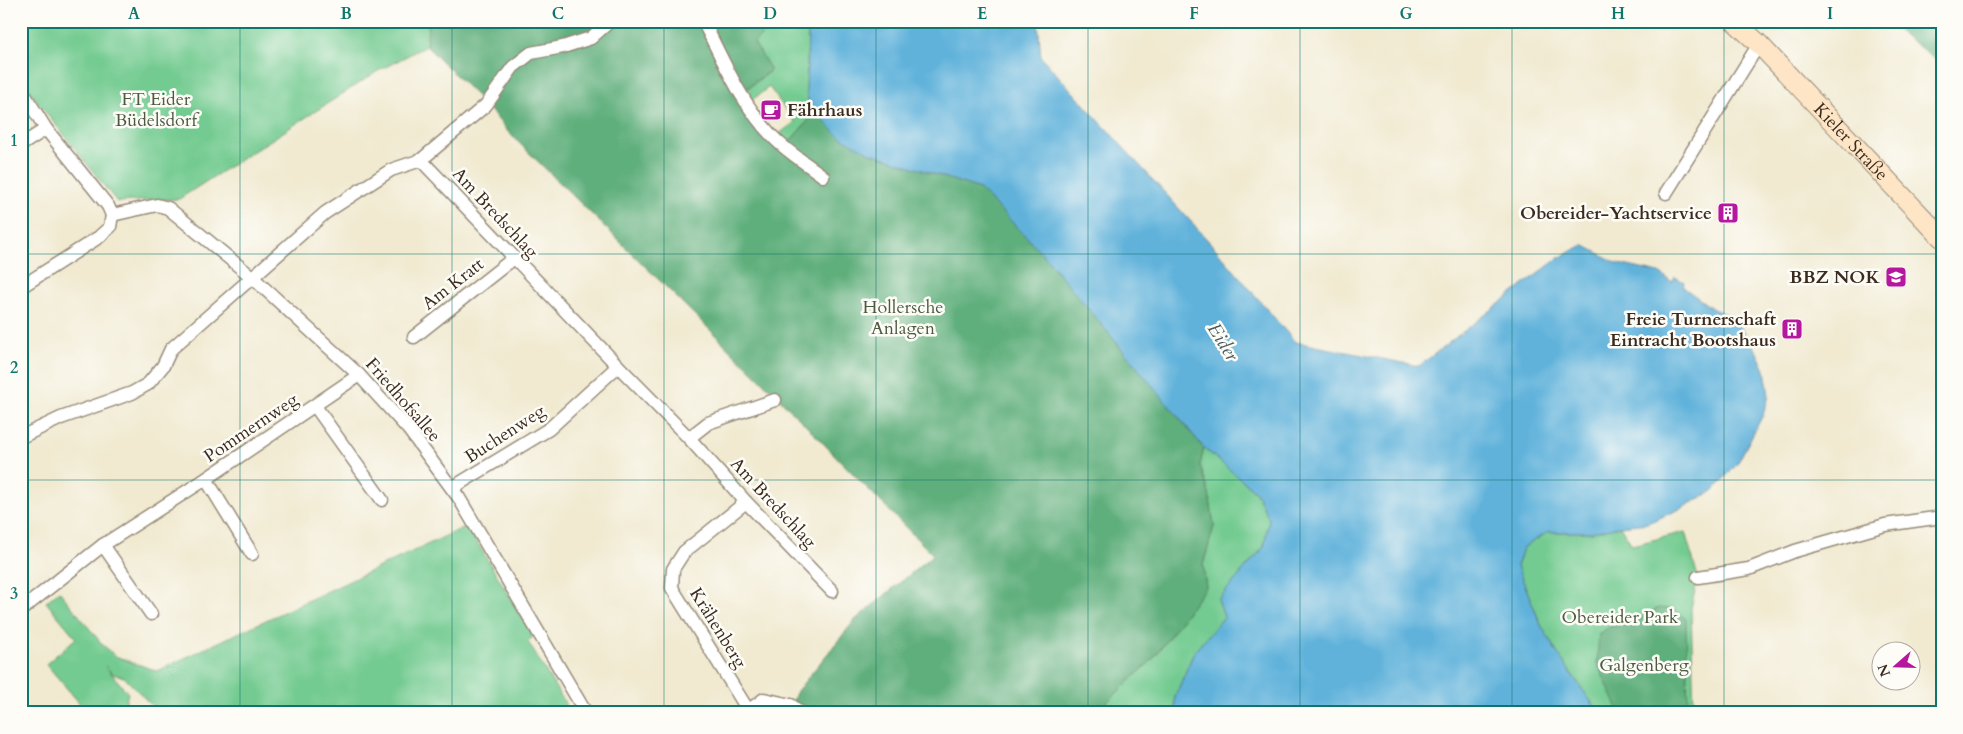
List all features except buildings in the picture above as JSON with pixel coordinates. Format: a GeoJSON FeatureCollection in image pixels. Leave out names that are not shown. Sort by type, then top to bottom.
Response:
{"type":"FeatureCollection","features":[{"type":"Feature","properties":{"kind":"main road","name":"Kieler Straße"},"geometry":{"type":"LineString","coordinates":[[1734,21],[1759,44],[1942,238]]}},
{"type":"Feature","properties":{"kind":"street"},"geometry":{"type":"LineString","coordinates":[[21,438],[61,418],[132,393],[148,384],[163,366],[171,349],[325,214],[391,170],[421,160],[486,105],[513,66],[531,53],[563,47],[591,38],[610,21]]}},
{"type":"Feature","properties":{"kind":"street"},"geometry":{"type":"LineString","coordinates":[[703,21],[748,106],[775,139],[824,176]]}},
{"type":"Feature","properties":{"kind":"street"},"geometry":{"type":"LineString","coordinates":[[1666,192],[1759,44]]}},
{"type":"Feature","properties":{"kind":"street"},"geometry":{"type":"LineString","coordinates":[[21,89],[46,130],[108,206],[112,215],[110,227],[99,237],[21,287]]}},
{"type":"Feature","properties":{"kind":"street"},"geometry":{"type":"LineString","coordinates":[[21,145],[46,130]]}},
{"type":"Feature","properties":{"kind":"street","name":"Am Bredschlag"},"geometry":{"type":"LineString","coordinates":[[421,160],[618,366],[690,438],[746,502],[832,591]]}},
{"type":"Feature","properties":{"kind":"street","name":"Friedhofsallee"},"geometry":{"type":"LineString","coordinates":[[112,215],[144,206],[156,205],[168,208],[252,278],[359,375],[409,430],[452,488],[586,713]]}},
{"type":"Feature","properties":{"kind":"street","name":"Am Kratt"},"geometry":{"type":"LineString","coordinates":[[414,337],[514,258]]}},
{"type":"Feature","properties":{"kind":"street","name":"Buchenweg"},"geometry":{"type":"LineString","coordinates":[[452,488],[549,429],[618,366]]}},
{"type":"Feature","properties":{"kind":"street","name":"Pommernweg"},"geometry":{"type":"LineString","coordinates":[[21,610],[103,545],[206,479],[359,375]]}},
{"type":"Feature","properties":{"kind":"street"},"geometry":{"type":"LineString","coordinates":[[690,438],[708,423],[775,400]]}},
{"type":"Feature","properties":{"kind":"street","name":"Pommernweg"},"geometry":{"type":"LineString","coordinates":[[315,406],[382,500]]}},
{"type":"Feature","properties":{"kind":"street","name":"Pommernweg"},"geometry":{"type":"LineString","coordinates":[[206,479],[252,554]]}},
{"type":"Feature","properties":{"kind":"street","name":"Krähenberg"},"geometry":{"type":"LineString","coordinates":[[746,502],[684,552],[673,569],[672,588],[747,712]]}},
{"type":"Feature","properties":{"kind":"street"},"geometry":{"type":"LineString","coordinates":[[1698,578],[1749,570],[1795,551],[1885,525],[1942,517]]}},
{"type":"Feature","properties":{"kind":"street"},"geometry":{"type":"LineString","coordinates":[[103,545],[151,614]]}},
{"type":"Feature","properties":{"kind":"street"},"geometry":{"type":"LineString","coordinates":[[747,712],[764,699],[791,705],[801,713]]}},
{"type":"Feature","properties":{"kind":"green space","name":"FT Eider Büdelsdorf"},"geometry":{"type":"Polygon","coordinates":[[[21,21],[429,21],[426,46],[378,71],[179,199],[117,202],[33,96],[21,71],[21,21]]]}},
{"type":"Feature","properties":{"kind":"green space","name":"Hollersche Anlagen"},"geometry":{"type":"Polygon","coordinates":[[[429,21],[768,21],[765,32],[754,43],[771,70],[739,94],[784,148],[816,112],[868,152],[980,189],[1042,253],[1204,448],[1200,465],[1209,493],[1214,526],[1203,565],[1206,587],[1152,660],[1095,713],[787,713],[797,691],[855,620],[933,555],[761,380],[509,133],[486,105],[426,46],[429,21]]]}},
{"type":"Feature","properties":{"kind":"green space"},"geometry":{"type":"Polygon","coordinates":[[[1885,21],[1942,21],[1942,64],[1885,21]]]}},
{"type":"Feature","properties":{"kind":"green space"},"geometry":{"type":"Polygon","coordinates":[[[801,23],[806,28],[808,35],[806,91],[809,102],[816,112],[789,142],[779,134],[795,122],[769,87],[752,100],[746,90],[771,70],[754,43],[765,32],[784,29],[801,23]]]}},
{"type":"Feature","properties":{"kind":"green space"},"geometry":{"type":"Polygon","coordinates":[[[1204,448],[1256,492],[1269,519],[1264,547],[1218,600],[1224,617],[1194,652],[1175,697],[1175,713],[1095,713],[1152,660],[1206,587],[1203,565],[1214,526],[1209,493],[1200,465],[1204,448]]]}},
{"type":"Feature","properties":{"kind":"green space"},"geometry":{"type":"Polygon","coordinates":[[[467,526],[534,636],[528,642],[571,713],[159,713],[124,677],[113,674],[105,666],[128,693],[123,713],[88,713],[46,664],[76,638],[46,602],[59,591],[102,644],[115,656],[157,671],[467,526]]]}},
{"type":"Feature","properties":{"kind":"green space","name":"Obereider Park"},"geometry":{"type":"Polygon","coordinates":[[[1620,526],[1632,545],[1685,532],[1698,577],[1691,608],[1694,713],[1599,713],[1559,656],[1541,625],[1517,567],[1523,548],[1548,532],[1592,532],[1620,526]]]}},
{"type":"Feature","properties":{"kind":"green space","name":"Galgenberg"},"geometry":{"type":"Polygon","coordinates":[[[1658,608],[1673,609],[1686,619],[1688,713],[1620,713],[1597,663],[1599,634],[1609,627],[1628,626],[1658,608]]]}},
{"type":"Feature","properties":{"kind":"water","name":"Eider"},"geometry":{"type":"Polygon","coordinates":[[[768,21],[1038,21],[1041,57],[1214,247],[1295,342],[1419,366],[1557,259],[1583,245],[1619,264],[1659,273],[1672,282],[1675,277],[1684,282],[1683,287],[1713,309],[1731,316],[1755,348],[1765,370],[1769,396],[1763,415],[1737,464],[1713,491],[1680,509],[1648,523],[1592,532],[1548,532],[1523,548],[1517,566],[1541,625],[1559,656],[1599,713],[1175,713],[1175,697],[1194,652],[1224,617],[1218,600],[1264,547],[1269,519],[1256,492],[1204,448],[1042,253],[980,189],[868,152],[839,136],[818,115],[809,102],[806,91],[808,35],[806,28],[801,24],[765,32],[768,21]]]}},
{"type":"Feature","properties":{"kind":"place","name":"Fährhaus"},"geometry":{"type":"Point","coordinates":[771,110]}},
{"type":"Feature","properties":{"kind":"place","name":"Obereider-Yachtservice"},"geometry":{"type":"Point","coordinates":[1728,213]}},
{"type":"Feature","properties":{"kind":"place","name":"BBZ NOK"},"geometry":{"type":"Point","coordinates":[1896,277]}},
{"type":"Feature","properties":{"kind":"place","name":"Freie Turnerschaft Eintracht Bootshaus"},"geometry":{"type":"Point","coordinates":[1792,329]}}]}
